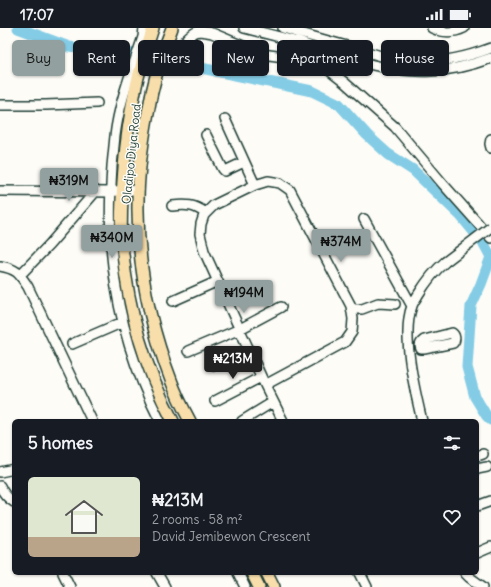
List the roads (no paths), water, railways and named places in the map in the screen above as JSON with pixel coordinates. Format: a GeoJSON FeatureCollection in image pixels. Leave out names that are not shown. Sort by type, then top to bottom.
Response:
{"type":"FeatureCollection","features":[{"type":"Feature","properties":{"kind":"main road","name":"Oladipo Diya Road"},"geometry":{"type":"LineString","coordinates":[[172,28],[166,42],[152,90],[144,138],[138,202],[139,240],[143,278],[151,316],[171,381],[189,419]]}},
{"type":"Feature","properties":{"kind":"main road","name":"Oladipo Diya Road"},"geometry":{"type":"LineString","coordinates":[[147,33],[132,85],[122,190],[122,242],[126,281],[144,353],[172,419]]}},
{"type":"Feature","properties":{"kind":"main road"},"geometry":{"type":"LineString","coordinates":[[253,575],[260,587]]}},
{"type":"Feature","properties":{"kind":"main road"},"geometry":{"type":"LineString","coordinates":[[268,575],[274,587]]}},
{"type":"Feature","properties":{"kind":"street"},"geometry":{"type":"LineString","coordinates":[[244,28],[297,34],[306,40]]}},
{"type":"Feature","properties":{"kind":"street"},"geometry":{"type":"LineString","coordinates":[[283,28],[297,34],[380,56],[397,60],[417,62],[461,58],[491,48]]}},
{"type":"Feature","properties":{"kind":"street"},"geometry":{"type":"LineString","coordinates":[[432,28],[444,32],[458,31],[464,28]]}},
{"type":"Feature","properties":{"kind":"street"},"geometry":{"type":"LineString","coordinates":[[186,40],[193,33],[199,31],[212,33],[262,54],[277,56]]}},
{"type":"Feature","properties":{"kind":"street"},"geometry":{"type":"LineString","coordinates":[[373,64],[406,70],[431,71],[456,68],[491,58]]}},
{"type":"Feature","properties":{"kind":"street"},"geometry":{"type":"LineString","coordinates":[[336,76],[395,127],[443,184],[491,234],[445,262],[432,273],[412,306],[408,332],[409,349],[422,419]]}},
{"type":"Feature","properties":{"kind":"street"},"geometry":{"type":"LineString","coordinates":[[132,85],[124,92],[115,135],[110,192],[113,265],[117,296],[128,340],[144,388],[159,419]]}},
{"type":"Feature","properties":{"kind":"street"},"geometry":{"type":"LineString","coordinates":[[0,105],[97,103]]}},
{"type":"Feature","properties":{"kind":"street"},"geometry":{"type":"LineString","coordinates":[[225,119],[255,185]]}},
{"type":"Feature","properties":{"kind":"street"},"geometry":{"type":"LineString","coordinates":[[206,135],[223,169],[225,170],[244,162]]}},
{"type":"Feature","properties":{"kind":"street"},"geometry":{"type":"LineString","coordinates":[[491,139],[491,148]]}},
{"type":"Feature","properties":{"kind":"street"},"geometry":{"type":"LineString","coordinates":[[215,401],[263,381],[345,342],[352,332],[353,319],[351,306],[290,190],[280,183],[268,181],[255,185],[214,205],[204,215],[200,234],[204,251],[263,381],[282,419]]}},
{"type":"Feature","properties":{"kind":"street"},"geometry":{"type":"LineString","coordinates":[[0,191],[110,192],[139,190]]}},
{"type":"Feature","properties":{"kind":"street"},"geometry":{"type":"LineString","coordinates":[[20,275],[96,192]]}},
{"type":"Feature","properties":{"kind":"street"},"geometry":{"type":"LineString","coordinates":[[172,206],[191,205],[206,213]]}},
{"type":"Feature","properties":{"kind":"street"},"geometry":{"type":"LineString","coordinates":[[364,219],[412,306]]}},
{"type":"Feature","properties":{"kind":"street"},"geometry":{"type":"LineString","coordinates":[[0,266],[11,268],[20,275],[28,287],[91,419]]}},
{"type":"Feature","properties":{"kind":"street"},"geometry":{"type":"LineString","coordinates":[[173,301],[218,281]]}},
{"type":"Feature","properties":{"kind":"street"},"geometry":{"type":"LineString","coordinates":[[352,309],[362,309],[378,303],[395,304]]}},
{"type":"Feature","properties":{"kind":"street"},"geometry":{"type":"LineString","coordinates":[[188,351],[240,329],[281,307]]}},
{"type":"Feature","properties":{"kind":"street"},"geometry":{"type":"LineString","coordinates":[[72,344],[123,322]]}},
{"type":"Feature","properties":{"kind":"street"},"geometry":{"type":"LineString","coordinates":[[409,349],[420,346]]}},
{"type":"Feature","properties":{"kind":"street"},"geometry":{"type":"LineString","coordinates":[[214,365],[249,349]]}},
{"type":"Feature","properties":{"kind":"street"},"geometry":{"type":"LineString","coordinates":[[245,419],[274,402]]}},
{"type":"Feature","properties":{"kind":"street"},"geometry":{"type":"LineString","coordinates":[[479,469],[487,467]]}},
{"type":"Feature","properties":{"kind":"street"},"geometry":{"type":"LineString","coordinates":[[0,472],[12,469]]}},
{"type":"Feature","properties":{"kind":"street"},"geometry":{"type":"LineString","coordinates":[[0,486],[7,497],[12,501]]}},
{"type":"Feature","properties":{"kind":"street"},"geometry":{"type":"LineString","coordinates":[[479,505],[491,500]]}},
{"type":"Feature","properties":{"kind":"street"},"geometry":{"type":"LineString","coordinates":[[479,552],[491,547]]}},
{"type":"Feature","properties":{"kind":"street"},"geometry":{"type":"LineString","coordinates":[[64,575],[70,587]]}},
{"type":"Feature","properties":{"kind":"street"},"geometry":{"type":"LineString","coordinates":[[158,575],[165,587]]}},
{"type":"Feature","properties":{"kind":"street"},"geometry":{"type":"LineString","coordinates":[[239,575],[245,587]]}},
{"type":"Feature","properties":{"kind":"street"},"geometry":{"type":"LineString","coordinates":[[361,575],[367,587]]}},
{"type":"Feature","properties":{"kind":"street"},"geometry":{"type":"LineString","coordinates":[[467,575],[483,587]]}},
{"type":"Feature","properties":{"kind":"waterway"},"geometry":{"type":"LineString","coordinates":[[18,28],[69,47],[133,54],[312,91],[339,104],[367,135],[388,154],[413,170],[461,216],[484,244],[491,257],[471,306],[467,367],[475,397],[486,415],[491,420]]}}]}
